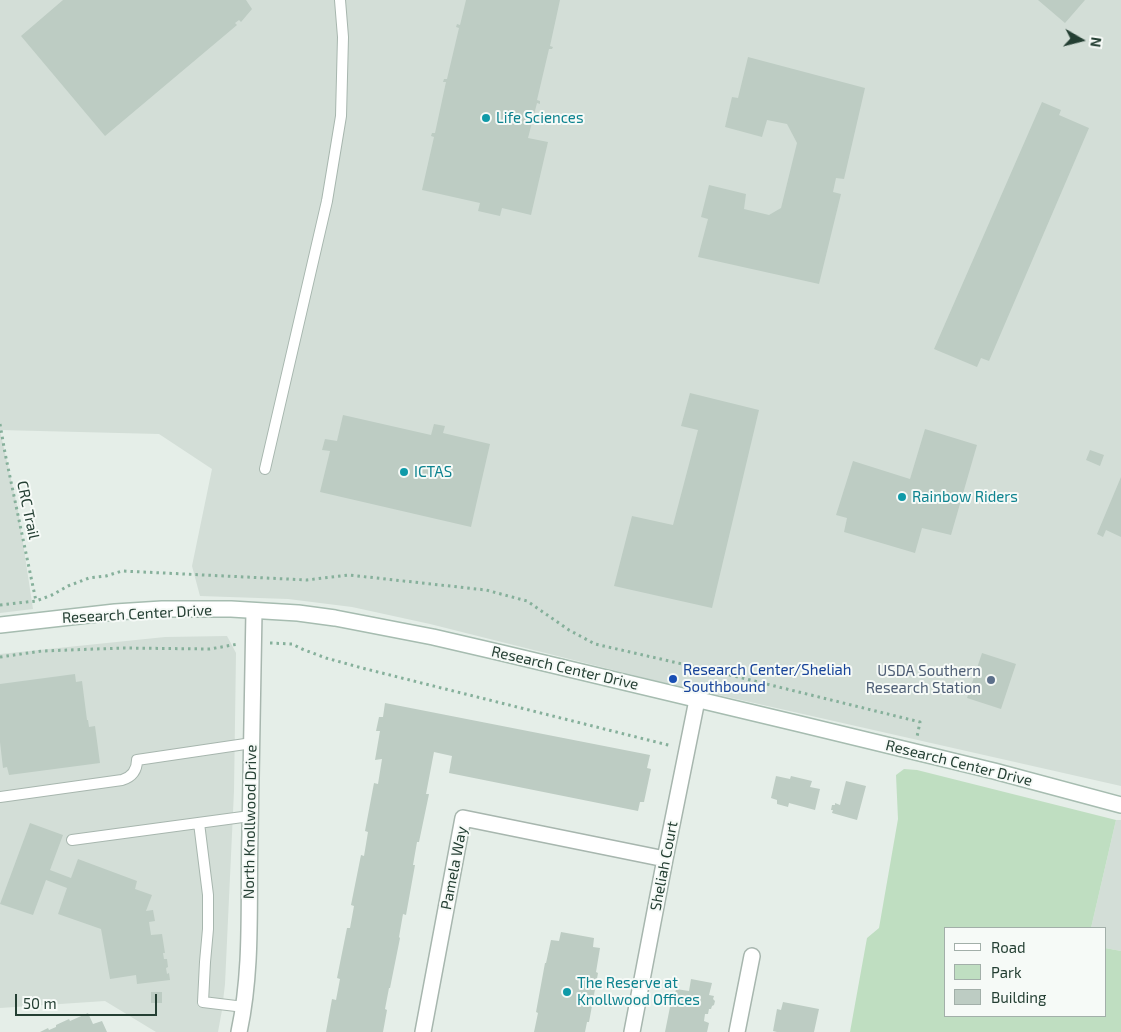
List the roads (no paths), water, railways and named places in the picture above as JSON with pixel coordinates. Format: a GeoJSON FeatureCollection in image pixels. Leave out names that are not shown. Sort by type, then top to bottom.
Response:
{"type":"FeatureCollection","features":[{"type":"Feature","properties":{"kind":"street","name":"Research Center Drive"},"geometry":{"type":"LineString","coordinates":[[0,625],[139,610],[182,609],[254,610],[335,618],[433,637],[994,771],[1121,805]]}},
{"type":"Feature","properties":{"kind":"street","name":"North Knollwood Drive"},"geometry":{"type":"LineString","coordinates":[[240,1032],[247,986],[249,950],[254,610]]}},
{"type":"Feature","properties":{"kind":"street","name":"Sheliah Court"},"geometry":{"type":"LineString","coordinates":[[632,1032],[697,700]]}},
{"type":"Feature","properties":{"kind":"street","name":"Pamela Way"},"geometry":{"type":"LineString","coordinates":[[423,1032],[463,818],[665,859]]}},
{"type":"Feature","properties":{"kind":"street"},"geometry":{"type":"LineString","coordinates":[[737,1032],[752,956]]}},
{"type":"Feature","properties":{"kind":"lane"},"geometry":{"type":"LineString","coordinates":[[266,470],[327,201],[341,116],[343,37],[340,0]]}},
{"type":"Feature","properties":{"kind":"lane"},"geometry":{"type":"LineString","coordinates":[[0,797],[122,780],[131,776],[137,766],[137,760],[252,743]]}},
{"type":"Feature","properties":{"kind":"lane"},"geometry":{"type":"LineString","coordinates":[[72,840],[250,816]]}},
{"type":"Feature","properties":{"kind":"lane"},"geometry":{"type":"LineString","coordinates":[[199,823],[208,895],[204,1002],[244,1007]]}},
{"type":"Feature","properties":{"kind":"place","name":"Life Sciences"},"geometry":{"type":"Point","coordinates":[486,118]}},
{"type":"Feature","properties":{"kind":"place","name":"ICTAS"},"geometry":{"type":"Point","coordinates":[404,472]}},
{"type":"Feature","properties":{"kind":"place","name":"Rainbow Riders"},"geometry":{"type":"Point","coordinates":[902,497]}},
{"type":"Feature","properties":{"kind":"place","name":"Research Center/Sheliah Southbound"},"geometry":{"type":"Point","coordinates":[673,679]}},
{"type":"Feature","properties":{"kind":"place","name":"USDA Southern Research Station"},"geometry":{"type":"Point","coordinates":[991,680]}},
{"type":"Feature","properties":{"kind":"place","name":"The Reserve at Knollwood Offices"},"geometry":{"type":"Point","coordinates":[567,992]}}]}
